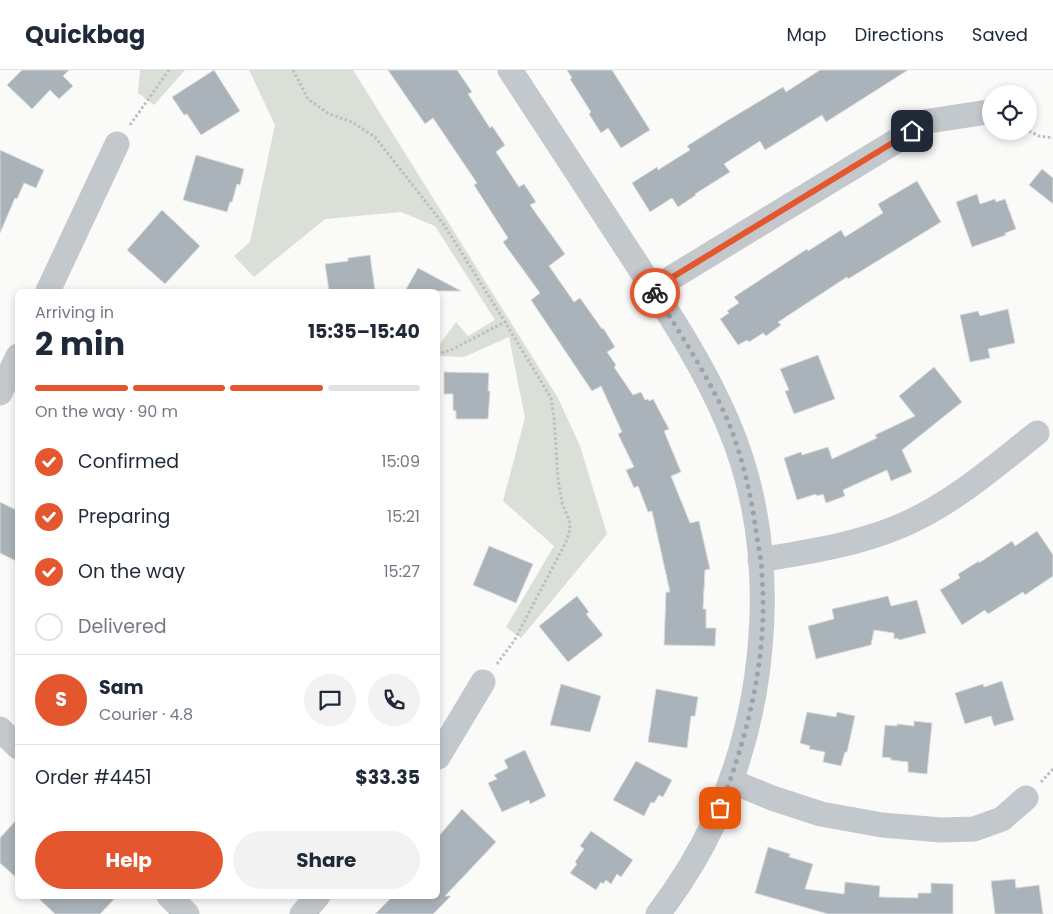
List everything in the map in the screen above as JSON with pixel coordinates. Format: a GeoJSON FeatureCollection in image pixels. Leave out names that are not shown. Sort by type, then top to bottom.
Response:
{"type":"FeatureCollection","features":[{"type":"Feature","properties":{"kind":"street"},"geometry":{"type":"LineString","coordinates":[[510,70],[653,289],[706,375],[728,423],[745,471],[754,516],[762,576],[762,615],[757,675],[752,704],[730,781],[714,822],[698,854],[658,914]]}},
{"type":"Feature","properties":{"kind":"street"},"geometry":{"type":"LineString","coordinates":[[653,289],[929,121],[982,113]]}},
{"type":"Feature","properties":{"kind":"street"},"geometry":{"type":"LineString","coordinates":[[49,289],[117,144]]}},
{"type":"Feature","properties":{"kind":"street"},"geometry":{"type":"LineString","coordinates":[[0,393],[15,362]]}},
{"type":"Feature","properties":{"kind":"street"},"geometry":{"type":"LineString","coordinates":[[760,560],[843,545],[898,527],[954,497],[1037,433]]}},
{"type":"Feature","properties":{"kind":"street"},"geometry":{"type":"LineString","coordinates":[[440,755],[483,682]]}},
{"type":"Feature","properties":{"kind":"street"},"geometry":{"type":"LineString","coordinates":[[0,729],[15,744]]}},
{"type":"Feature","properties":{"kind":"street"},"geometry":{"type":"LineString","coordinates":[[730,781],[772,798],[821,814],[882,825],[941,830],[974,829],[1002,819],[1026,798]]}},
{"type":"Feature","properties":{"kind":"street"},"geometry":{"type":"LineString","coordinates":[[172,899],[187,914]]}},
{"type":"Feature","properties":{"kind":"street"},"geometry":{"type":"LineString","coordinates":[[302,914],[315,899]]}},
{"type":"Feature","properties":{"kind":"path"},"geometry":{"type":"LineString","coordinates":[[117,144],[168,70]]}},
{"type":"Feature","properties":{"kind":"path"},"geometry":{"type":"LineString","coordinates":[[293,70],[308,99],[329,114],[352,122],[375,137],[444,225],[552,398],[558,480],[570,530],[566,542],[514,641],[483,682]]}},
{"type":"Feature","properties":{"kind":"path"},"geometry":{"type":"LineString","coordinates":[[1037,135],[1053,138]]}},
{"type":"Feature","properties":{"kind":"path"},"geometry":{"type":"LineString","coordinates":[[440,353],[451,350],[505,322]]}},
{"type":"Feature","properties":{"kind":"shaded area"},"geometry":{"type":"Polygon","coordinates":[[[140,70],[185,70],[154,105],[138,93],[140,70]]]}},
{"type":"Feature","properties":{"kind":"shaded area"},"geometry":{"type":"Polygon","coordinates":[[[249,70],[353,70],[558,398],[580,446],[607,534],[521,638],[506,627],[554,546],[503,501],[525,418],[509,337],[464,357],[440,356],[440,344],[456,322],[468,336],[495,320],[435,226],[401,212],[325,219],[254,277],[234,256],[250,242],[275,125],[249,70]]]}},
{"type":"Feature","properties":{"kind":"building"},"geometry":{"type":"Polygon","coordinates":[[[22,70],[69,70],[63,76],[73,86],[59,99],[50,90],[32,109],[7,85],[22,70]]]}},
{"type":"Feature","properties":{"kind":"building"},"geometry":{"type":"Polygon","coordinates":[[[214,70],[240,111],[201,135],[187,114],[184,115],[172,97],[214,70]]]}},
{"type":"Feature","properties":{"kind":"building"},"geometry":{"type":"Polygon","coordinates":[[[388,70],[457,70],[472,92],[468,94],[490,128],[492,126],[505,145],[496,152],[519,187],[524,184],[536,202],[530,205],[565,254],[549,266],[574,302],[580,298],[603,328],[615,347],[607,352],[616,365],[614,367],[633,395],[641,392],[645,400],[653,399],[669,429],[664,431],[681,472],[671,476],[690,523],[699,521],[710,569],[705,570],[703,609],[706,609],[706,628],[716,628],[715,646],[664,645],[666,592],[670,592],[652,511],[648,512],[638,486],[634,488],[626,470],[634,467],[618,434],[622,432],[601,386],[592,391],[531,300],[540,293],[503,242],[508,238],[474,185],[477,183],[433,118],[425,124],[388,70]]]}},
{"type":"Feature","properties":{"kind":"building"},"geometry":{"type":"Polygon","coordinates":[[[567,70],[612,70],[650,130],[621,148],[608,128],[601,133],[589,114],[591,112],[570,79],[572,78],[567,70]]]}},
{"type":"Feature","properties":{"kind":"building"},"geometry":{"type":"Polygon","coordinates":[[[820,70],[908,70],[826,122],[822,115],[765,150],[760,141],[724,164],[730,172],[678,207],[672,198],[650,212],[632,183],[657,167],[658,170],[690,150],[687,146],[783,87],[786,92],[820,70]]]}},
{"type":"Feature","properties":{"kind":"building"},"geometry":{"type":"Polygon","coordinates":[[[0,150],[44,170],[36,188],[24,183],[17,199],[15,198],[0,233],[0,150]]]}},
{"type":"Feature","properties":{"kind":"building"},"geometry":{"type":"Polygon","coordinates":[[[196,155],[244,169],[240,185],[237,184],[227,212],[183,200],[196,155]]]}},
{"type":"Feature","properties":{"kind":"building"},"geometry":{"type":"Polygon","coordinates":[[[1042,169],[1053,178],[1053,204],[1029,185],[1042,169]]]}},
{"type":"Feature","properties":{"kind":"building"},"geometry":{"type":"Polygon","coordinates":[[[917,181],[941,222],[848,279],[847,277],[778,322],[781,325],[766,336],[763,333],[749,342],[747,340],[738,345],[720,319],[729,313],[727,311],[739,303],[734,297],[807,249],[808,251],[841,230],[845,237],[883,213],[878,204],[917,181]]]}},
{"type":"Feature","properties":{"kind":"building"},"geometry":{"type":"Polygon","coordinates":[[[977,194],[980,204],[995,199],[996,202],[1005,199],[1016,229],[1005,233],[1006,235],[972,247],[956,202],[977,194]]]}},
{"type":"Feature","properties":{"kind":"building"},"geometry":{"type":"Polygon","coordinates":[[[162,210],[200,246],[165,284],[127,250],[162,210]]]}},
{"type":"Feature","properties":{"kind":"building"},"geometry":{"type":"Polygon","coordinates":[[[370,255],[375,289],[329,289],[325,264],[348,261],[348,258],[370,255]]]}},
{"type":"Feature","properties":{"kind":"building"},"geometry":{"type":"Polygon","coordinates":[[[418,268],[461,291],[440,291],[440,289],[406,289],[418,268]]]}},
{"type":"Feature","properties":{"kind":"building"},"geometry":{"type":"Polygon","coordinates":[[[1008,309],[1015,343],[988,349],[990,358],[970,362],[960,315],[978,311],[980,316],[1008,309]]]}},
{"type":"Feature","properties":{"kind":"building"},"geometry":{"type":"Polygon","coordinates":[[[818,355],[835,399],[794,414],[785,391],[789,390],[780,369],[818,355]]]}},
{"type":"Feature","properties":{"kind":"building"},"geometry":{"type":"Polygon","coordinates":[[[934,367],[962,402],[902,450],[912,472],[891,481],[887,470],[843,490],[845,496],[826,503],[823,494],[817,496],[816,494],[797,500],[784,458],[801,452],[802,455],[828,447],[832,459],[877,438],[875,435],[915,416],[899,396],[934,367]]]}},
{"type":"Feature","properties":{"kind":"building"},"geometry":{"type":"Polygon","coordinates":[[[444,372],[489,373],[488,419],[456,419],[456,411],[453,410],[453,394],[444,394],[444,372]]]}},
{"type":"Feature","properties":{"kind":"building"},"geometry":{"type":"Polygon","coordinates":[[[0,502],[15,510],[15,560],[0,553],[0,502]]]}},
{"type":"Feature","properties":{"kind":"building"},"geometry":{"type":"Polygon","coordinates":[[[1037,531],[1053,555],[1053,576],[1025,595],[1023,592],[988,614],[985,610],[962,625],[940,590],[960,578],[958,574],[979,561],[979,563],[1012,541],[1015,546],[1037,531]]]}},
{"type":"Feature","properties":{"kind":"building"},"geometry":{"type":"Polygon","coordinates":[[[489,546],[533,564],[516,603],[473,585],[489,546]]]}},
{"type":"Feature","properties":{"kind":"building"},"geometry":{"type":"Polygon","coordinates":[[[577,596],[589,612],[586,614],[603,635],[568,662],[539,626],[577,596]]]}},
{"type":"Feature","properties":{"kind":"building"},"geometry":{"type":"Polygon","coordinates":[[[888,596],[891,606],[917,600],[926,633],[899,640],[898,638],[894,639],[894,633],[874,630],[871,645],[816,659],[808,626],[834,619],[832,609],[888,596]]]}},
{"type":"Feature","properties":{"kind":"building"},"geometry":{"type":"Polygon","coordinates":[[[1002,681],[1014,720],[994,726],[991,716],[965,724],[955,693],[983,684],[984,687],[1002,681]]]}},
{"type":"Feature","properties":{"kind":"building"},"geometry":{"type":"Polygon","coordinates":[[[561,684],[601,696],[590,732],[550,725],[561,684]]]}},
{"type":"Feature","properties":{"kind":"building"},"geometry":{"type":"Polygon","coordinates":[[[656,689],[698,697],[695,716],[691,716],[687,748],[648,742],[656,689]]]}},
{"type":"Feature","properties":{"kind":"building"},"geometry":{"type":"Polygon","coordinates":[[[807,712],[836,717],[837,712],[855,716],[847,752],[845,752],[841,766],[823,762],[825,752],[809,749],[810,746],[800,743],[807,712]]]}},
{"type":"Feature","properties":{"kind":"building"},"geometry":{"type":"Polygon","coordinates":[[[914,721],[932,723],[927,774],[908,772],[908,762],[882,757],[885,725],[914,726],[914,721]]]}},
{"type":"Feature","properties":{"kind":"building"},"geometry":{"type":"Polygon","coordinates":[[[525,750],[546,796],[530,804],[529,800],[502,812],[488,783],[497,779],[494,775],[508,768],[504,760],[525,750]]]}},
{"type":"Feature","properties":{"kind":"building"},"geometry":{"type":"Polygon","coordinates":[[[636,761],[672,780],[663,797],[659,795],[654,803],[651,802],[644,816],[613,800],[636,761]]]}},
{"type":"Feature","properties":{"kind":"building"},"geometry":{"type":"Polygon","coordinates":[[[462,809],[496,842],[445,896],[451,896],[433,914],[375,914],[390,899],[440,899],[440,835],[462,809]]]}},
{"type":"Feature","properties":{"kind":"building"},"geometry":{"type":"Polygon","coordinates":[[[15,821],[15,876],[0,863],[0,838],[15,821]]]}},
{"type":"Feature","properties":{"kind":"building"},"geometry":{"type":"Polygon","coordinates":[[[591,831],[633,860],[621,877],[617,874],[611,884],[606,880],[603,884],[601,882],[596,890],[570,873],[577,864],[575,862],[584,849],[580,846],[591,831]]]}},
{"type":"Feature","properties":{"kind":"building"},"geometry":{"type":"Polygon","coordinates":[[[768,847],[790,854],[789,857],[813,864],[805,889],[844,894],[845,882],[880,886],[879,897],[918,898],[918,893],[931,893],[931,883],[953,884],[953,914],[828,914],[755,893],[768,847]]]}},
{"type":"Feature","properties":{"kind":"building"},"geometry":{"type":"Polygon","coordinates":[[[1015,879],[1016,888],[1039,885],[1043,914],[995,914],[991,881],[1015,879]]]}},
{"type":"Feature","properties":{"kind":"building"},"geometry":{"type":"Polygon","coordinates":[[[39,899],[114,899],[100,914],[55,914],[39,899]]]}},
{"type":"Feature","properties":{"kind":"way so far"},"geometry":{"type":"LineString","coordinates":[[655,293],[706,375],[728,423],[745,471],[754,516],[762,576],[762,615],[754,695],[739,755],[720,808]]}},
{"type":"Feature","properties":{"kind":"route"},"geometry":{"type":"LineString","coordinates":[[655,293],[653,289],[912,131]]}}]}
